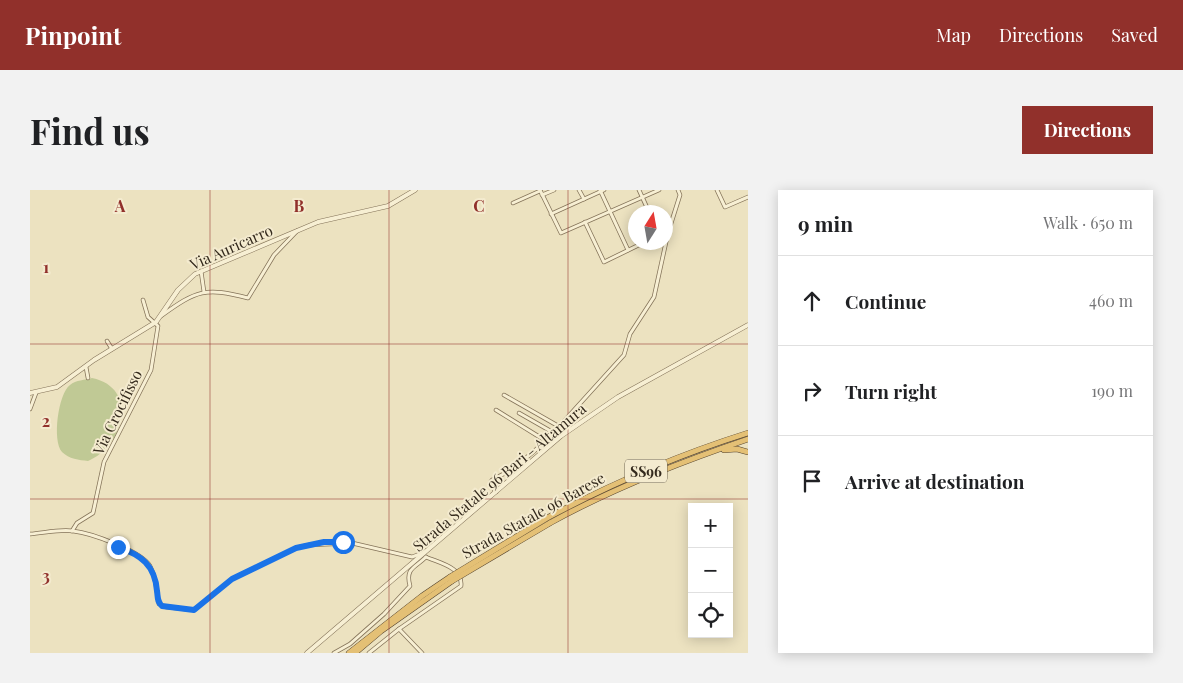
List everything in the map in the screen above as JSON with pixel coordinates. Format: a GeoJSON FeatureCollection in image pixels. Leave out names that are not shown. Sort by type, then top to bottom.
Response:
{"type":"FeatureCollection","features":[{"type":"Feature","properties":{"kind":"highway","name":"Strada Statale 96 Barese"},"geometry":{"type":"LineString","coordinates":[[349,653],[422,596],[603,488],[703,448],[748,433]]}},
{"type":"Feature","properties":{"kind":"highway","name":"Strada Statale 96 Barese"},"geometry":{"type":"LineString","coordinates":[[549,520],[604,494],[748,439]]}},
{"type":"Feature","properties":{"kind":"highway"},"geometry":{"type":"LineString","coordinates":[[713,451],[737,449],[748,452]]}},
{"type":"Feature","properties":{"kind":"highway","name":"Strada Statale 96 Barese"},"geometry":{"type":"LineString","coordinates":[[355,653],[381,631],[451,579]]}},
{"type":"Feature","properties":{"kind":"street","name":"Via Auricarro"},"geometry":{"type":"LineString","coordinates":[[30,393],[57,387],[112,348],[157,320],[178,290],[187,280],[201,271],[318,222],[388,206],[415,190]]}},
{"type":"Feature","properties":{"kind":"street"},"geometry":{"type":"LineString","coordinates":[[513,203],[540,190],[561,233],[659,190]]}},
{"type":"Feature","properties":{"kind":"street"},"geometry":{"type":"LineString","coordinates":[[542,195],[554,190]]}},
{"type":"Feature","properties":{"kind":"street"},"geometry":{"type":"LineString","coordinates":[[579,190],[584,199]]}},
{"type":"Feature","properties":{"kind":"street"},"geometry":{"type":"LineString","coordinates":[[551,214],[602,190],[628,250],[604,262],[585,222]]}},
{"type":"Feature","properties":{"kind":"street"},"geometry":{"type":"LineString","coordinates":[[638,190],[646,205]]}},
{"type":"Feature","properties":{"kind":"street"},"geometry":{"type":"LineString","coordinates":[[496,492],[490,483],[492,480],[513,469],[546,441],[618,365],[624,356],[636,324],[654,297],[668,234],[680,195],[678,190]]}},
{"type":"Feature","properties":{"kind":"street"},"geometry":{"type":"LineString","coordinates":[[717,190],[724,207],[748,197]]}},
{"type":"Feature","properties":{"kind":"street"},"geometry":{"type":"LineString","coordinates":[[143,300],[148,317],[157,320],[185,299],[204,292],[218,291],[248,298],[274,255],[299,230]]}},
{"type":"Feature","properties":{"kind":"street"},"geometry":{"type":"LineString","coordinates":[[201,271],[204,292]]}},
{"type":"Feature","properties":{"kind":"street","name":"Via Crocifisso"},"geometry":{"type":"LineString","coordinates":[[72,531],[77,523],[93,513],[104,463],[151,370],[158,338],[157,320]]}},
{"type":"Feature","properties":{"kind":"street","name":"Strada Statale 96 Bari - Altamura"},"geometry":{"type":"LineString","coordinates":[[307,653],[425,555],[561,436],[597,410],[748,325]]}},
{"type":"Feature","properties":{"kind":"street"},"geometry":{"type":"LineString","coordinates":[[106,341],[112,348]]}},
{"type":"Feature","properties":{"kind":"street"},"geometry":{"type":"LineString","coordinates":[[86,366],[88,378]]}},
{"type":"Feature","properties":{"kind":"street"},"geometry":{"type":"LineString","coordinates":[[30,409],[36,393]]}},
{"type":"Feature","properties":{"kind":"street"},"geometry":{"type":"LineString","coordinates":[[504,395],[560,427]]}},
{"type":"Feature","properties":{"kind":"street"},"geometry":{"type":"LineString","coordinates":[[496,410],[546,441]]}},
{"type":"Feature","properties":{"kind":"street"},"geometry":{"type":"LineString","coordinates":[[519,413],[554,433]]}},
{"type":"Feature","properties":{"kind":"street"},"geometry":{"type":"LineString","coordinates":[[99,458],[104,463]]}},
{"type":"Feature","properties":{"kind":"street"},"geometry":{"type":"LineString","coordinates":[[30,534],[72,531],[100,538],[142,557],[149,564],[156,580],[159,604],[166,607],[190,610],[200,607],[232,579],[296,548],[309,544],[352,543],[412,556],[425,555],[450,566],[461,580],[461,586],[399,629],[369,653]]}},
{"type":"Feature","properties":{"kind":"street"},"geometry":{"type":"LineString","coordinates":[[334,653],[350,644],[384,614],[410,586],[409,572],[425,555]]}},
{"type":"Feature","properties":{"kind":"street"},"geometry":{"type":"LineString","coordinates":[[399,629],[422,653]]}},
{"type":"Feature","properties":{"kind":"green space"},"geometry":{"type":"Polygon","coordinates":[[[92,378],[107,384],[117,393],[121,405],[121,418],[110,444],[100,454],[88,461],[78,460],[62,452],[59,446],[57,438],[58,418],[62,398],[70,385],[92,378]]]}},
{"type":"Feature","properties":{"kind":"route"},"geometry":{"type":"LineString","coordinates":[[118,547],[135,553],[149,564],[156,580],[159,604],[166,607],[194,610],[232,579],[296,548],[324,542],[343,542]]}}]}
